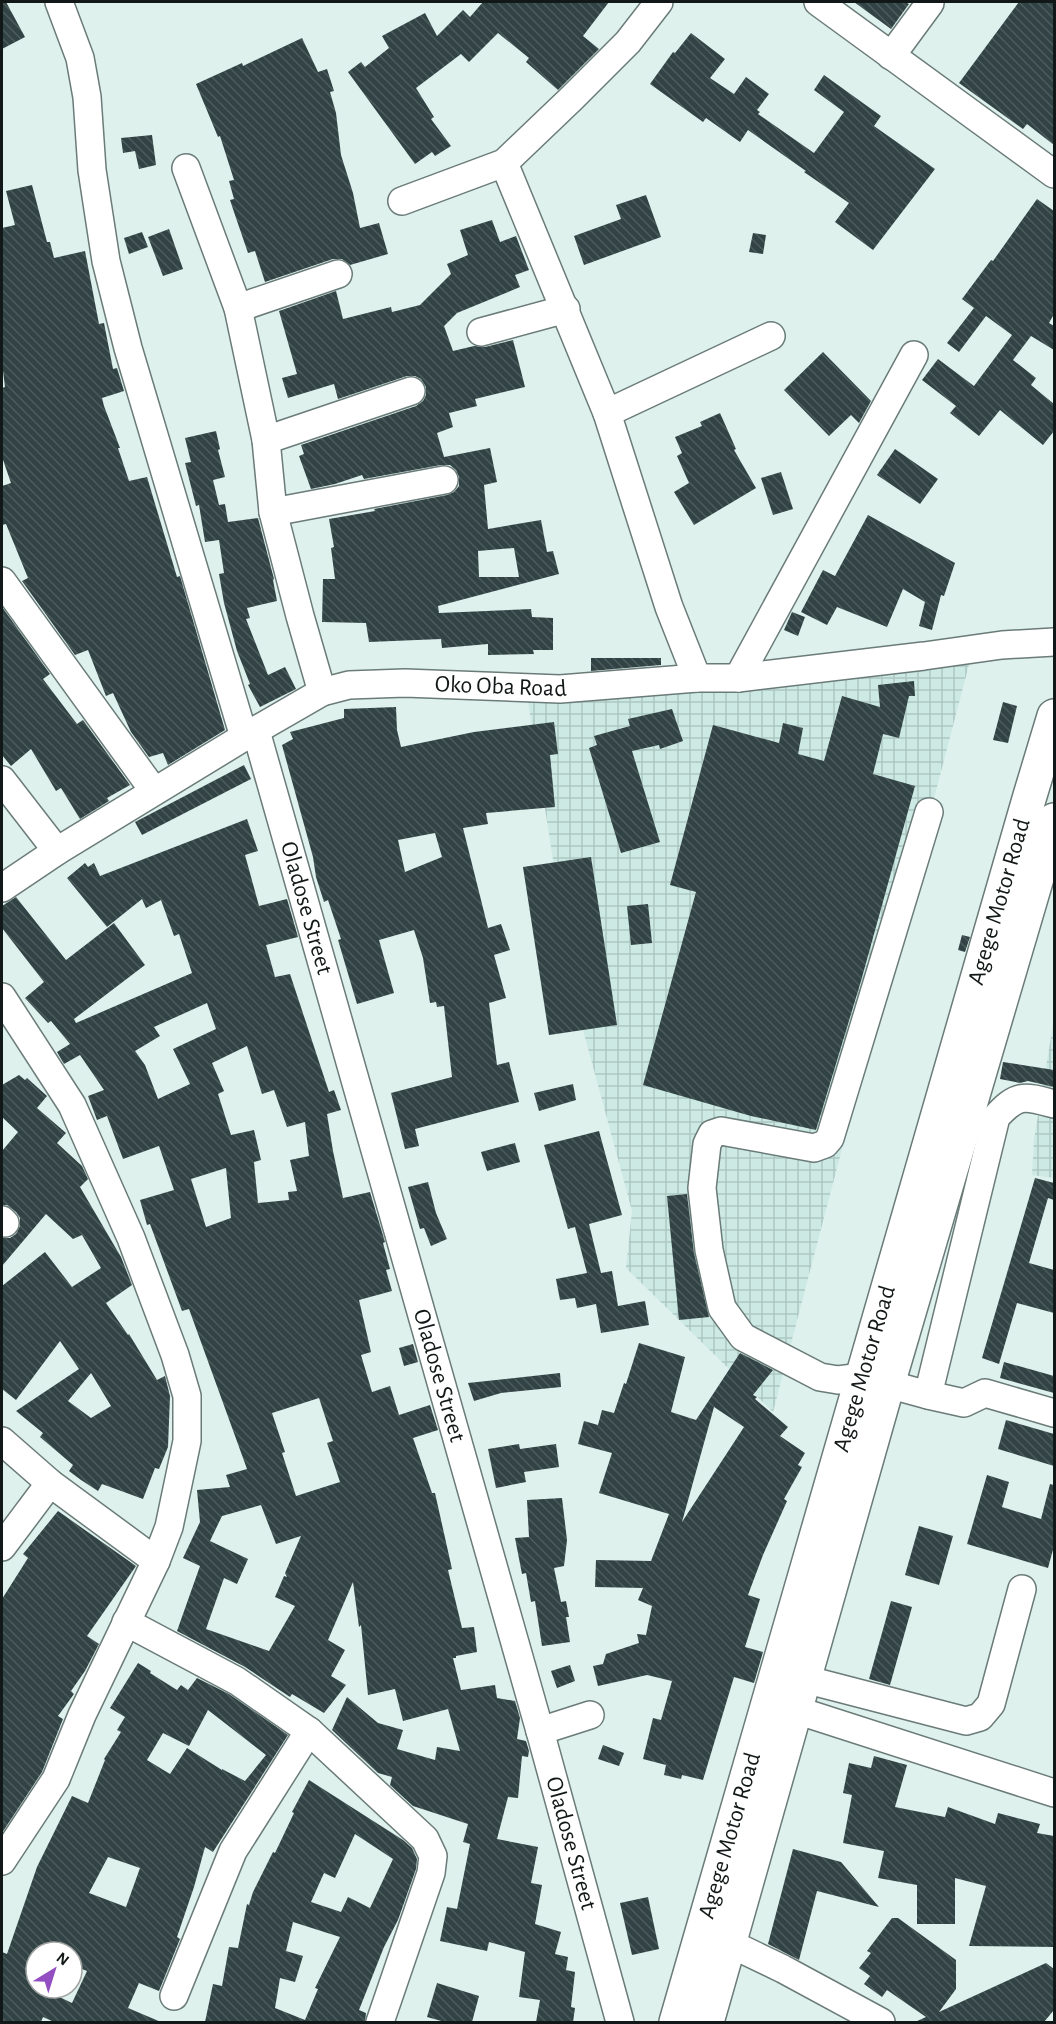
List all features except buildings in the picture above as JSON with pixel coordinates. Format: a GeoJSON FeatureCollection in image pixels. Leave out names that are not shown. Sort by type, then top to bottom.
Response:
{"type":"FeatureCollection","features":[{"type":"Feature","properties":{"kind":"main road","name":"Agege Motor Road"},"geometry":{"type":"LineString","coordinates":[[706,2022],[796,1710],[875,1381],[1054,716]]}},
{"type":"Feature","properties":{"kind":"main road","name":"Agege Motor Road"},"geometry":{"type":"LineString","coordinates":[[676,2022],[875,1381],[1054,820]]}},
{"type":"Feature","properties":{"kind":"street","name":"Oladose Street"},"geometry":{"type":"LineString","coordinates":[[59,2],[80,58],[87,97],[92,170],[106,261],[128,348],[250,734],[540,1731],[620,2022]]}},
{"type":"Feature","properties":{"kind":"street"},"geometry":{"type":"LineString","coordinates":[[402,201],[504,163],[628,42],[659,2]]}},
{"type":"Feature","properties":{"kind":"street"},"geometry":{"type":"LineString","coordinates":[[818,2],[1054,174]]}},
{"type":"Feature","properties":{"kind":"street"},"geometry":{"type":"LineString","coordinates":[[891,56],[930,3]]}},
{"type":"Feature","properties":{"kind":"street"},"geometry":{"type":"LineString","coordinates":[[504,163],[607,413],[669,608],[697,678]]}},
{"type":"Feature","properties":{"kind":"street"},"geometry":{"type":"LineString","coordinates":[[186,168],[238,308],[266,440],[273,512],[322,692]]}},
{"type":"Feature","properties":{"kind":"street"},"geometry":{"type":"LineString","coordinates":[[238,308],[338,274]]}},
{"type":"Feature","properties":{"kind":"street"},"geometry":{"type":"LineString","coordinates":[[482,332],[566,309]]}},
{"type":"Feature","properties":{"kind":"street"},"geometry":{"type":"LineString","coordinates":[[607,413],[771,336]]}},
{"type":"Feature","properties":{"kind":"street"},"geometry":{"type":"LineString","coordinates":[[738,678],[914,355]]}},
{"type":"Feature","properties":{"kind":"street"},"geometry":{"type":"LineString","coordinates":[[266,440],[411,391]]}},
{"type":"Feature","properties":{"kind":"street"},"geometry":{"type":"LineString","coordinates":[[273,512],[444,480]]}},
{"type":"Feature","properties":{"kind":"street"},"geometry":{"type":"LineString","coordinates":[[2,581],[154,791]]}},
{"type":"Feature","properties":{"kind":"street","name":"Oko Oba Road"},"geometry":{"type":"LineString","coordinates":[[2,888],[57,851],[250,734],[322,692],[349,685],[405,683],[560,689],[697,678],[738,678],[1002,645],[1054,642]]}},
{"type":"Feature","properties":{"kind":"street"},"geometry":{"type":"LineString","coordinates":[[2,780],[57,851]]}},
{"type":"Feature","properties":{"kind":"street"},"geometry":{"type":"LineString","coordinates":[[929,812],[830,1138],[825,1144],[814,1148],[721,1131],[712,1134],[707,1144],[702,1188],[709,1250],[722,1308],[743,1337],[820,1377],[875,1381],[964,1403],[985,1393],[1054,1413]]}},
{"type":"Feature","properties":{"kind":"street"},"geometry":{"type":"LineString","coordinates":[[2,997],[72,1106],[130,1238],[175,1355],[187,1396],[187,1441],[168,1527],[156,1561],[82,1714],[56,1779],[2,1861]]}},
{"type":"Feature","properties":{"kind":"street"},"geometry":{"type":"LineString","coordinates":[[928,1395],[996,1117],[1010,1102],[1023,1097],[1054,1104]]}},
{"type":"Feature","properties":{"kind":"street"},"geometry":{"type":"LineString","coordinates":[[2,1440],[50,1483],[156,1561]]}},
{"type":"Feature","properties":{"kind":"street"},"geometry":{"type":"LineString","coordinates":[[2,1547],[50,1483]]}},
{"type":"Feature","properties":{"kind":"street"},"geometry":{"type":"LineString","coordinates":[[804,1678],[966,1721],[980,1717],[991,1704],[1022,1590]]}},
{"type":"Feature","properties":{"kind":"street"},"geometry":{"type":"LineString","coordinates":[[126,1622],[237,1681],[309,1731],[425,1839],[433,1856],[431,1873],[380,2022]]}},
{"type":"Feature","properties":{"kind":"street"},"geometry":{"type":"LineString","coordinates":[[796,1710],[1054,1792]]}},
{"type":"Feature","properties":{"kind":"street"},"geometry":{"type":"LineString","coordinates":[[540,1731],[590,1715]]}},
{"type":"Feature","properties":{"kind":"street"},"geometry":{"type":"LineString","coordinates":[[174,1996],[233,1851],[309,1731]]}},
{"type":"Feature","properties":{"kind":"street"},"geometry":{"type":"LineString","coordinates":[[729,1943],[783,1969],[881,2022]]}},
{"type":"Feature","properties":{"kind":"shaded area"},"geometry":{"type":"Polygon","coordinates":[[[975,642],[773,1412],[626,1268],[632,1211],[576,1004],[527,696],[975,642]]]}},
{"type":"Feature","properties":{"kind":"shaded area"},"geometry":{"type":"Polygon","coordinates":[[[1054,1019],[1054,1178],[1032,1175],[1034,1139],[1054,1019]]]}}]}
